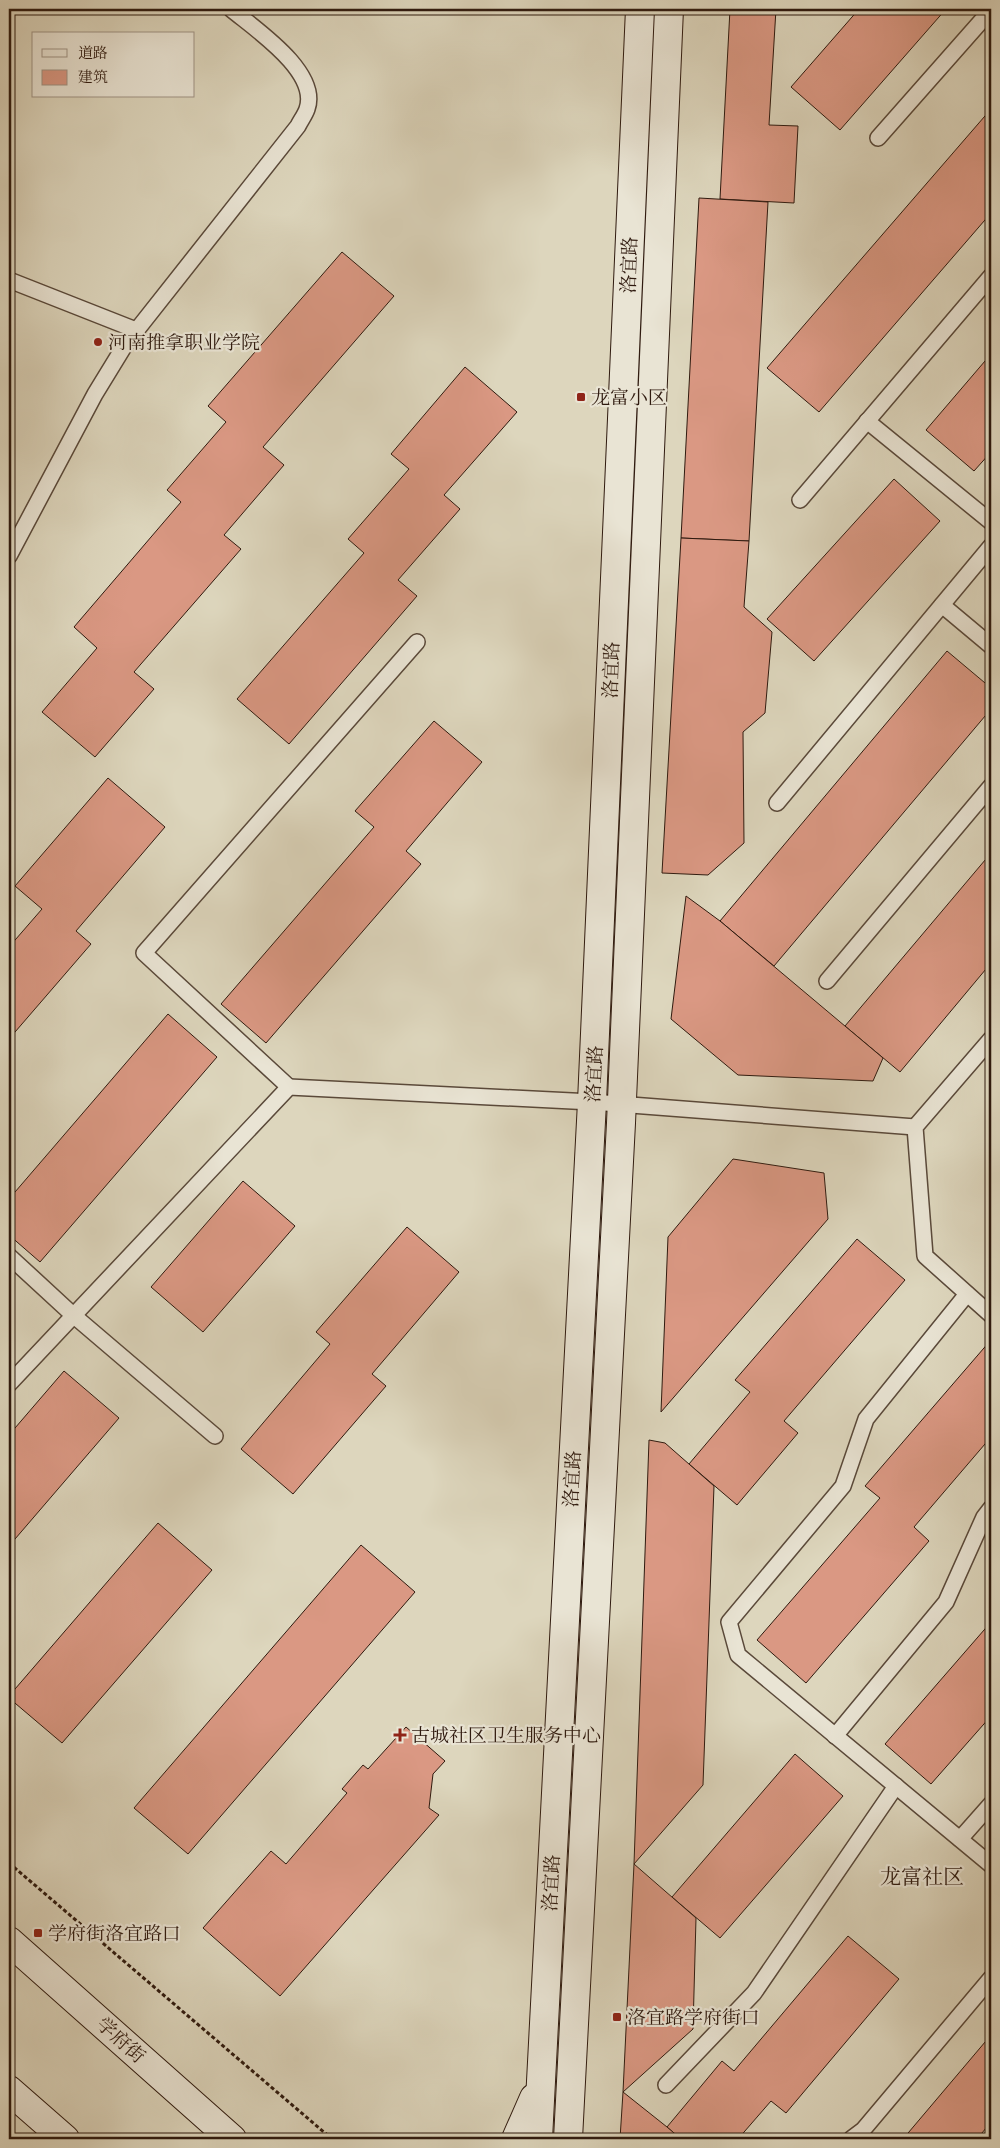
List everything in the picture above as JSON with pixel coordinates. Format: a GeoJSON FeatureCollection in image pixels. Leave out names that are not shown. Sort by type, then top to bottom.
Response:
{"type":"FeatureCollection","features":[{"type":"Feature","properties":{"kind":"street","name":"洛宜路"},"geometry":{"type":"LineString","coordinates":[[538,2139],[592,1102],[640,9]]}},
{"type":"Feature","properties":{"kind":"street","name":"洛宜路"},"geometry":{"type":"LineString","coordinates":[[568,2139],[621,1104],[669,9]]}},
{"type":"Feature","properties":{"kind":"street","name":"学府街"},"geometry":{"type":"LineString","coordinates":[[9,1941],[232,2139]]}},
{"type":"Feature","properties":{"kind":"street"},"geometry":{"type":"LineString","coordinates":[[516,2139],[540,2083]]}},
{"type":"Feature","properties":{"kind":"street"},"geometry":{"type":"LineString","coordinates":[[9,2090],[65,2139]]}},
{"type":"Feature","properties":{"kind":"lane"},"geometry":{"type":"LineString","coordinates":[[9,556],[95,394],[125,345],[298,126],[308,107],[307,87],[302,74],[287,57],[231,9]]}},
{"type":"Feature","properties":{"kind":"lane"},"geometry":{"type":"LineString","coordinates":[[878,138],[991,10]]}},
{"type":"Feature","properties":{"kind":"lane"},"geometry":{"type":"LineString","coordinates":[[800,500],[991,276]]}},
{"type":"Feature","properties":{"kind":"lane"},"geometry":{"type":"LineString","coordinates":[[9,280],[136,330]]}},
{"type":"Feature","properties":{"kind":"lane"},"geometry":{"type":"LineString","coordinates":[[868,421],[991,522]]}},
{"type":"Feature","properties":{"kind":"lane"},"geometry":{"type":"LineString","coordinates":[[777,804],[991,546]]}},
{"type":"Feature","properties":{"kind":"lane"},"geometry":{"type":"LineString","coordinates":[[942,605],[991,646]]}},
{"type":"Feature","properties":{"kind":"lane"},"geometry":{"type":"LineString","coordinates":[[417,642],[144,953],[289,1087],[592,1102],[915,1127]]}},
{"type":"Feature","properties":{"kind":"lane"},"geometry":{"type":"LineString","coordinates":[[826,981],[991,786]]}},
{"type":"Feature","properties":{"kind":"lane"},"geometry":{"type":"LineString","coordinates":[[991,1039],[915,1127],[924,1256],[991,1315]]}},
{"type":"Feature","properties":{"kind":"lane"},"geometry":{"type":"LineString","coordinates":[[9,1384],[289,1087]]}},
{"type":"Feature","properties":{"kind":"lane"},"geometry":{"type":"LineString","coordinates":[[9,1256],[73,1315],[214,1436]]}},
{"type":"Feature","properties":{"kind":"lane"},"geometry":{"type":"LineString","coordinates":[[967,1294],[866,1419],[843,1486],[729,1622],[738,1655],[991,1865]]}},
{"type":"Feature","properties":{"kind":"lane"},"geometry":{"type":"LineString","coordinates":[[835,1736],[946,1602],[984,1517],[991,1508]]}},
{"type":"Feature","properties":{"kind":"lane"},"geometry":{"type":"LineString","coordinates":[[666,2085],[754,1993],[896,1786]]}},
{"type":"Feature","properties":{"kind":"lane"},"geometry":{"type":"LineString","coordinates":[[960,1839],[991,1804]]}},
{"type":"Feature","properties":{"kind":"lane"},"geometry":{"type":"LineString","coordinates":[[851,2139],[863,2130],[991,1978]]}},
{"type":"Feature","properties":{"kind":"path"},"geometry":{"type":"LineString","coordinates":[[9,1863],[332,2139]]}},
{"type":"Feature","properties":{"kind":"building"},"geometry":{"type":"Polygon","coordinates":[[[730,9],[776,9],[769,125],[798,126],[794,203],[720,199],[730,9]]]}},
{"type":"Feature","properties":{"kind":"building"},"geometry":{"type":"Polygon","coordinates":[[[859,9],[946,9],[840,130],[791,87],[859,9]]]}},
{"type":"Feature","properties":{"kind":"building"},"geometry":{"type":"Polygon","coordinates":[[[991,109],[991,213],[819,412],[767,368],[991,109]]]}},
{"type":"Feature","properties":{"kind":"building"},"geometry":{"type":"Polygon","coordinates":[[[699,198],[768,202],[749,541],[681,538],[699,198]]]}},
{"type":"Feature","properties":{"kind":"building"},"geometry":{"type":"Polygon","coordinates":[[[342,252],[394,296],[263,447],[284,465],[224,535],[241,549],[134,672],[154,689],[95,757],[42,712],[97,648],[74,627],[181,502],[167,490],[226,422],[208,406],[342,252]]]}},
{"type":"Feature","properties":{"kind":"building"},"geometry":{"type":"Polygon","coordinates":[[[991,354],[991,452],[974,471],[926,430],[991,354]]]}},
{"type":"Feature","properties":{"kind":"building"},"geometry":{"type":"Polygon","coordinates":[[[465,367],[517,412],[444,495],[460,509],[398,580],[417,596],[289,744],[237,699],[364,553],[348,539],[409,469],[391,454],[465,367]]]}},
{"type":"Feature","properties":{"kind":"building"},"geometry":{"type":"Polygon","coordinates":[[[894,479],[940,521],[814,661],[767,619],[894,479]]]}},
{"type":"Feature","properties":{"kind":"building"},"geometry":{"type":"Polygon","coordinates":[[[681,538],[749,541],[744,607],[772,632],[765,713],[743,732],[744,843],[708,875],[662,873],[681,538]]]}},
{"type":"Feature","properties":{"kind":"building"},"geometry":{"type":"Polygon","coordinates":[[[947,651],[991,688],[991,709],[774,966],[720,921],[947,651]]]}},
{"type":"Feature","properties":{"kind":"building"},"geometry":{"type":"Polygon","coordinates":[[[434,721],[482,762],[406,851],[421,864],[266,1043],[221,1004],[374,827],[355,811],[434,721]]]}},
{"type":"Feature","properties":{"kind":"building"},"geometry":{"type":"Polygon","coordinates":[[[108,778],[165,827],[76,931],[91,944],[9,1039],[9,947],[42,909],[15,886],[108,778]]]}},
{"type":"Feature","properties":{"kind":"building"},"geometry":{"type":"Polygon","coordinates":[[[991,853],[991,963],[900,1072],[845,1026],[991,853]]]}},
{"type":"Feature","properties":{"kind":"building"},"geometry":{"type":"Polygon","coordinates":[[[686,896],[720,921],[883,1058],[873,1081],[738,1075],[671,1019],[686,896]]]}},
{"type":"Feature","properties":{"kind":"building"},"geometry":{"type":"Polygon","coordinates":[[[168,1014],[217,1057],[40,1262],[9,1235],[9,1199],[168,1014]]]}},
{"type":"Feature","properties":{"kind":"building"},"geometry":{"type":"Polygon","coordinates":[[[733,1159],[824,1173],[828,1219],[661,1412],[668,1237],[733,1159]]]}},
{"type":"Feature","properties":{"kind":"building"},"geometry":{"type":"Polygon","coordinates":[[[243,1181],[295,1226],[203,1332],[151,1287],[243,1181]]]}},
{"type":"Feature","properties":{"kind":"building"},"geometry":{"type":"Polygon","coordinates":[[[407,1227],[459,1272],[372,1374],[386,1386],[293,1494],[241,1449],[330,1344],[316,1332],[407,1227]]]}},
{"type":"Feature","properties":{"kind":"building"},"geometry":{"type":"Polygon","coordinates":[[[857,1239],[905,1280],[784,1421],[798,1433],[737,1505],[689,1464],[750,1392],[735,1380],[857,1239]]]}},
{"type":"Feature","properties":{"kind":"building"},"geometry":{"type":"Polygon","coordinates":[[[990,1341],[991,1437],[914,1527],[929,1541],[806,1683],[757,1640],[880,1498],[865,1486],[990,1341]]]}},
{"type":"Feature","properties":{"kind":"building"},"geometry":{"type":"Polygon","coordinates":[[[64,1371],[119,1418],[9,1546],[9,1435],[64,1371]]]}},
{"type":"Feature","properties":{"kind":"building"},"geometry":{"type":"Polygon","coordinates":[[[649,1440],[665,1443],[714,1486],[703,1785],[634,1864],[649,1440]]]}},
{"type":"Feature","properties":{"kind":"building"},"geometry":{"type":"Polygon","coordinates":[[[158,1523],[212,1570],[62,1743],[9,1696],[158,1523]]]}},
{"type":"Feature","properties":{"kind":"building"},"geometry":{"type":"Polygon","coordinates":[[[361,1545],[415,1592],[188,1854],[134,1808],[361,1545]]]}},
{"type":"Feature","properties":{"kind":"building"},"geometry":{"type":"Polygon","coordinates":[[[991,1622],[991,1716],[931,1784],[885,1744],[991,1622]]]}},
{"type":"Feature","properties":{"kind":"building"},"geometry":{"type":"Polygon","coordinates":[[[406,1727],[445,1761],[433,1774],[429,1808],[439,1815],[280,1996],[203,1928],[271,1851],[286,1864],[347,1793],[342,1789],[363,1765],[368,1769],[406,1727]]]}},
{"type":"Feature","properties":{"kind":"building"},"geometry":{"type":"Polygon","coordinates":[[[795,1754],[843,1796],[720,1938],[672,1897],[795,1754]]]}},
{"type":"Feature","properties":{"kind":"building"},"geometry":{"type":"Polygon","coordinates":[[[634,1864],[696,1918],[693,2029],[623,2092],[634,1864]]]}},
{"type":"Feature","properties":{"kind":"building"},"geometry":{"type":"Polygon","coordinates":[[[848,1936],[899,1979],[786,2113],[771,2101],[738,2139],[681,2139],[667,2127],[722,2061],[734,2071],[848,1936]]]}},
{"type":"Feature","properties":{"kind":"building"},"geometry":{"type":"Polygon","coordinates":[[[991,2035],[991,2122],[977,2139],[903,2139],[991,2035]]]}},
{"type":"Feature","properties":{"kind":"building"},"geometry":{"type":"Polygon","coordinates":[[[623,2092],[667,2127],[681,2139],[620,2139],[623,2092]]]}},
{"type":"Feature","properties":{"kind":"place","name":"河南推拿职业学院"},"geometry":{"type":"Point","coordinates":[98,342]}},
{"type":"Feature","properties":{"kind":"place","name":"龙富小区"},"geometry":{"type":"Point","coordinates":[581,397]}},
{"type":"Feature","properties":{"kind":"place","name":"古城社区卫生服务中心"},"geometry":{"type":"Point","coordinates":[400,1735]}},
{"type":"Feature","properties":{"kind":"place","name":"学府街洛宜路口"},"geometry":{"type":"Point","coordinates":[38,1933]}},
{"type":"Feature","properties":{"kind":"place","name":"洛宜路学府街口"},"geometry":{"type":"Point","coordinates":[617,2017]}},
{"type":"Feature","properties":{"kind":"district","name":"龙富社区"},"geometry":{"type":"Point","coordinates":[922,1876]}}]}
